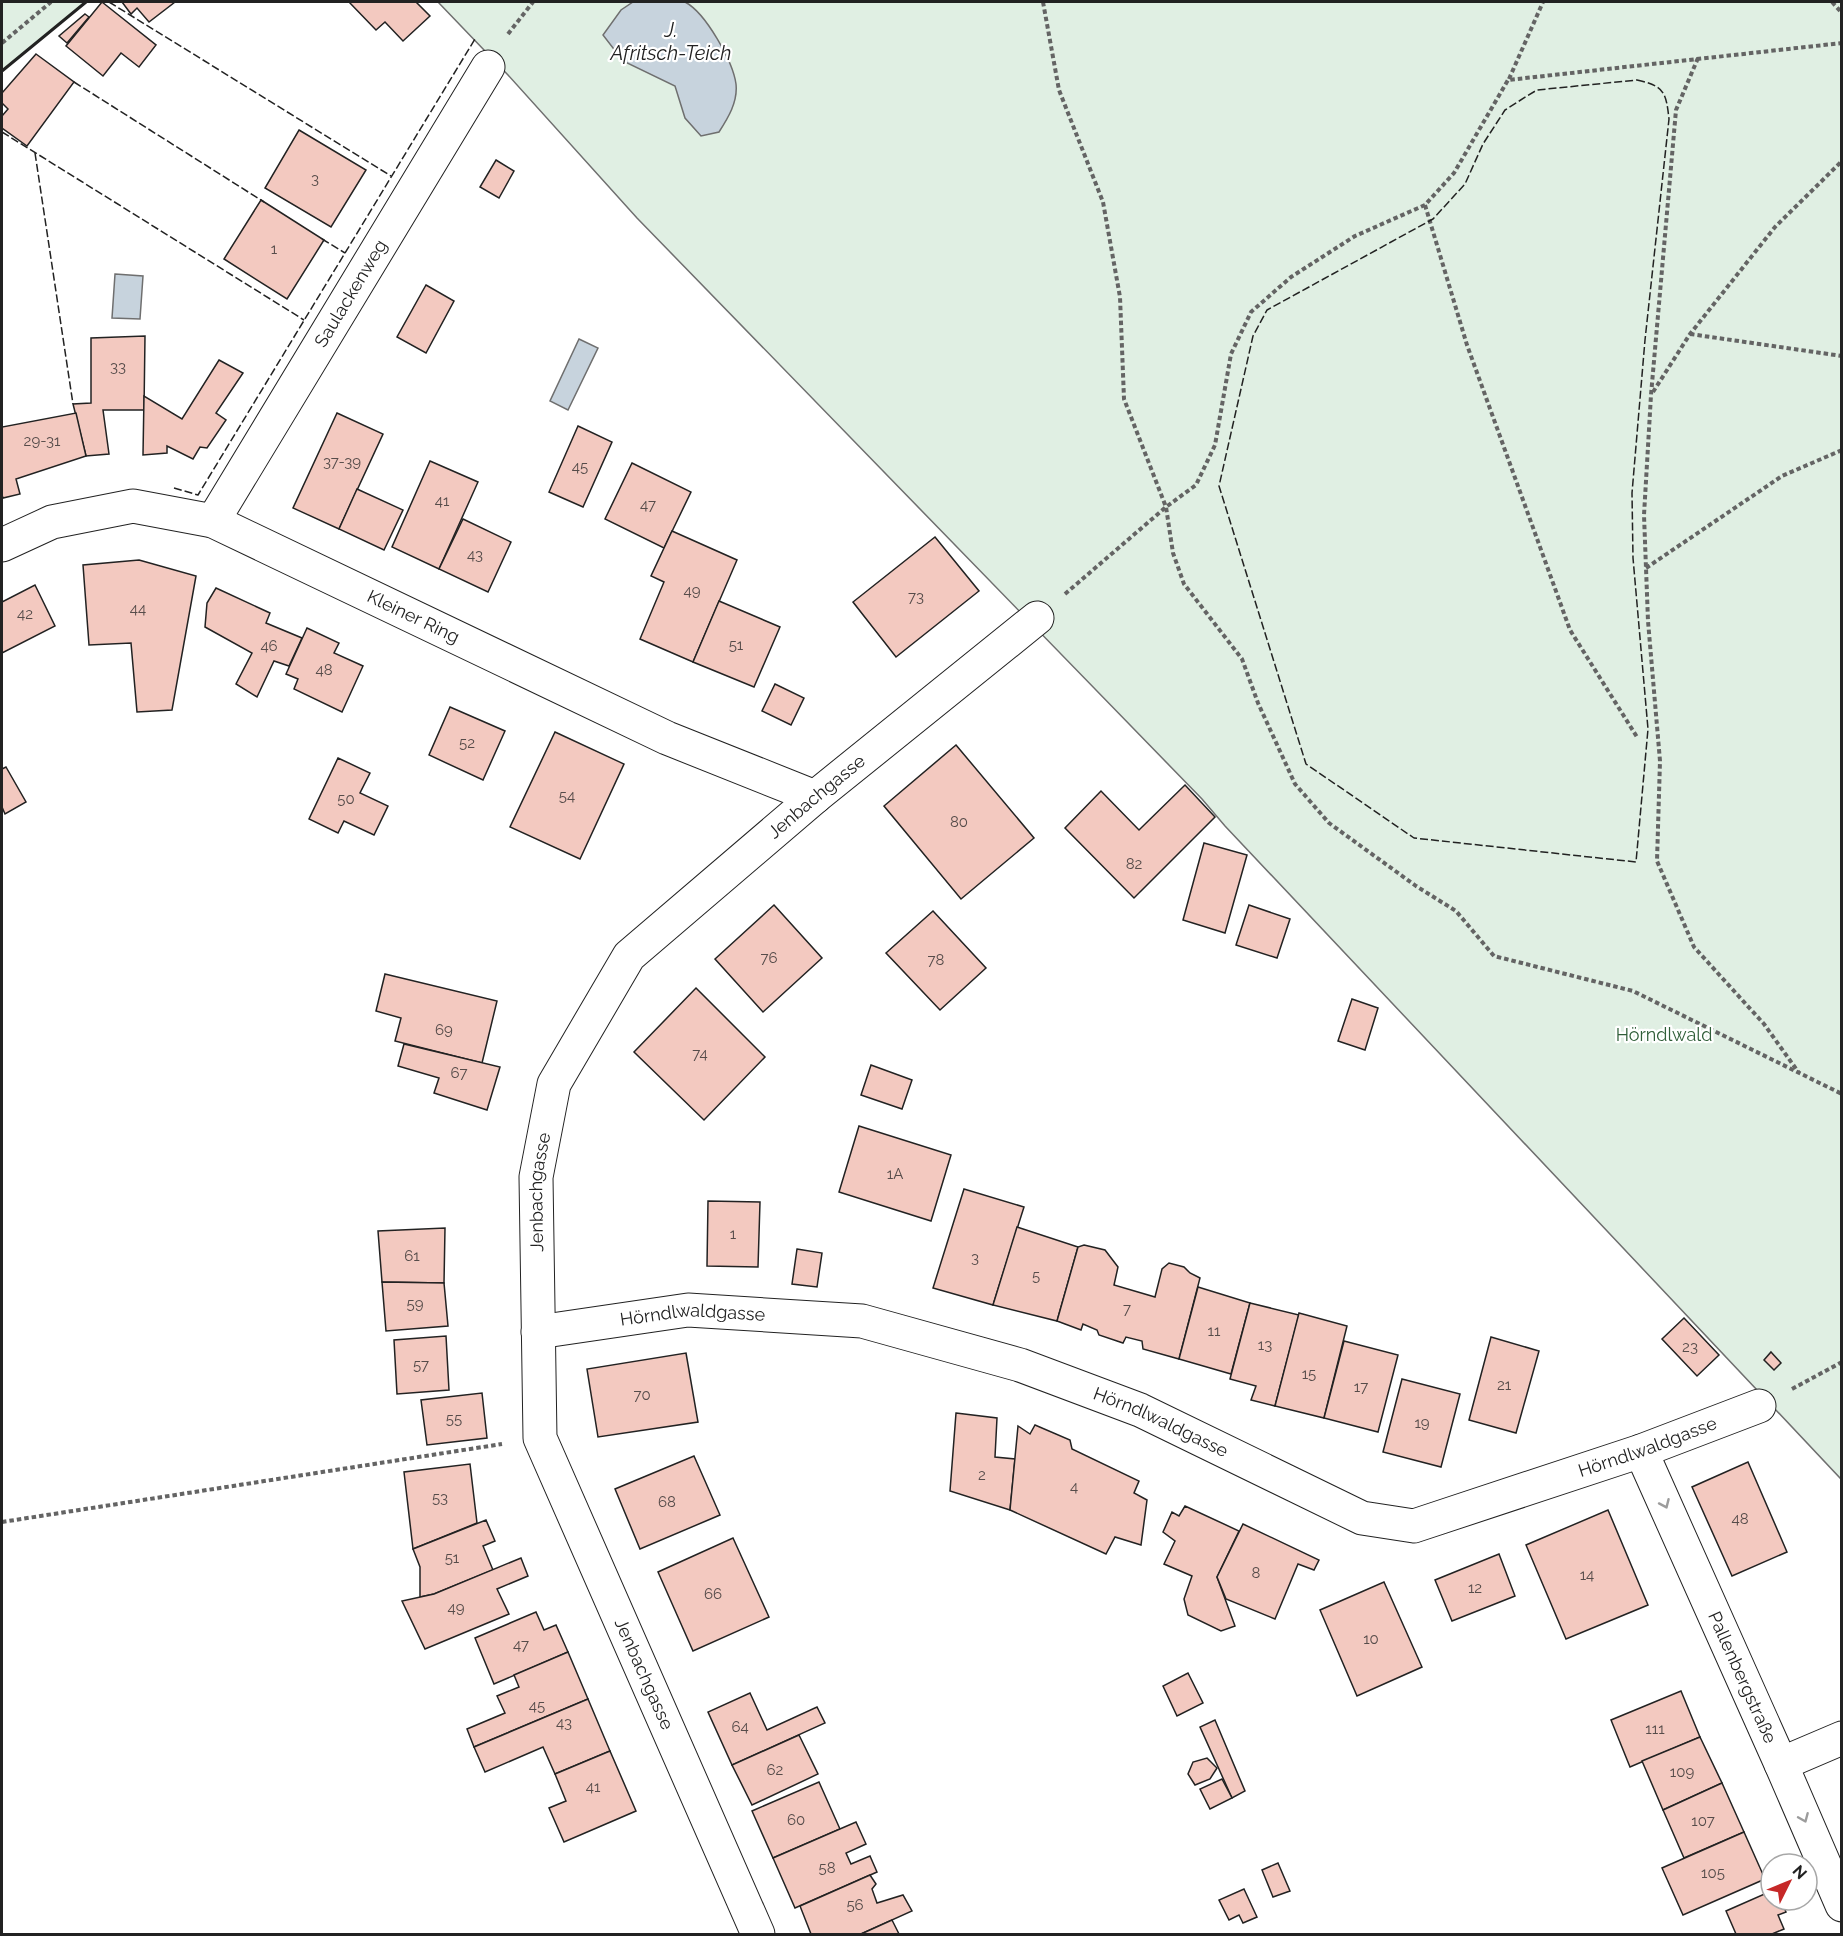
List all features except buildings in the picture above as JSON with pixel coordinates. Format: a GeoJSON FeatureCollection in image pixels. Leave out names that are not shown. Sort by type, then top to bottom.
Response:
{"type":"FeatureCollection","features":[{"type":"Feature","properties":{"kind":"street","name":"Saulackenweg"},"geometry":{"type":"LineString","coordinates":[[213,521],[488,67]]}},
{"type":"Feature","properties":{"kind":"street","name":"Kleiner Ring"},"geometry":{"type":"LineString","coordinates":[[2,545],[52,522],[133,507],[213,521],[667,738],[815,797]]}},
{"type":"Feature","properties":{"kind":"street","name":"Jenbachgasse"},"geometry":{"type":"LineString","coordinates":[[758,1935],[540,1438],[536,1177],[555,1084],[629,956],[815,797],[1037,618]]}},
{"type":"Feature","properties":{"kind":"street","name":"Hörndlwaldgasse"},"geometry":{"type":"LineString","coordinates":[[538,1332],[688,1310],[862,1322],[1020,1365],[1140,1410],[1362,1518],[1414,1526],[1641,1451],[1759,1406]]}},
{"type":"Feature","properties":{"kind":"street","name":"Pallenbergstraße"},"geometry":{"type":"LineString","coordinates":[[1641,1451],[1842,1905]]}},
{"type":"Feature","properties":{"kind":"street"},"geometry":{"type":"LineString","coordinates":[[1781,1764],[1842,1738]]}},
{"type":"Feature","properties":{"kind":"path"},"geometry":{"type":"LineString","coordinates":[[2,43],[51,2]]}},
{"type":"Feature","properties":{"kind":"path"},"geometry":{"type":"LineString","coordinates":[[1043,2],[1059,90],[1103,202],[1120,297],[1124,399],[1166,507],[1173,553],[1184,584],[1242,659],[1258,703],[1295,784],[1329,823],[1416,886],[1456,911],[1494,956],[1633,991],[1842,1094]]}},
{"type":"Feature","properties":{"kind":"path"},"geometry":{"type":"LineString","coordinates":[[1037,618],[1166,507],[1196,485],[1215,445],[1231,354],[1251,312],[1291,277],[1355,236],[1425,205],[1454,173],[1508,80],[1543,2]]}},
{"type":"Feature","properties":{"kind":"path"},"geometry":{"type":"LineString","coordinates":[[1832,2],[1842,13]]}},
{"type":"Feature","properties":{"kind":"path"},"geometry":{"type":"LineString","coordinates":[[1508,80],[1842,43]]}},
{"type":"Feature","properties":{"kind":"path"},"geometry":{"type":"LineString","coordinates":[[1698,58],[1676,110],[1651,395],[1644,515],[1647,621],[1660,761],[1657,861],[1694,947],[1764,1024],[1799,1074]]}},
{"type":"Feature","properties":{"kind":"path"},"geometry":{"type":"LineString","coordinates":[[1651,395],[1690,334],[1775,227],[1842,161]]}},
{"type":"Feature","properties":{"kind":"path"},"geometry":{"type":"LineString","coordinates":[[1425,205],[1467,345],[1570,630],[1637,738]]}},
{"type":"Feature","properties":{"kind":"path"},"geometry":{"type":"LineString","coordinates":[[1690,334],[1842,356]]}},
{"type":"Feature","properties":{"kind":"path"},"geometry":{"type":"LineString","coordinates":[[1646,568],[1782,476],[1842,450]]}},
{"type":"Feature","properties":{"kind":"path"},"geometry":{"type":"LineString","coordinates":[[1759,1406],[1842,1362]]}},
{"type":"Feature","properties":{"kind":"path"},"geometry":{"type":"LineString","coordinates":[[2,1522],[540,1438]]}},
{"type":"Feature","properties":{"kind":"green space"},"geometry":{"type":"Polygon","coordinates":[[[2,2],[86,2],[2,71],[2,2]]]}},
{"type":"Feature","properties":{"kind":"green space","name":"Hörndlwald"},"geometry":{"type":"Polygon","coordinates":[[[438,2],[1841,2],[1841,1479],[1202,799],[637,218],[508,75],[438,2]]]}},
{"type":"Feature","properties":{"kind":"water","name":"J. Afritsch-Teich"},"geometry":{"type":"Polygon","coordinates":[[[633,2],[685,2],[710,27],[730,63],[736,84],[734,103],[719,132],[701,136],[685,118],[675,86],[623,61],[603,35],[621,10],[633,2]]]}},
{"type":"Feature","properties":{"kind":"water"},"geometry":{"type":"Polygon","coordinates":[[[115,274],[143,276],[140,319],[112,318],[115,274]]]}},
{"type":"Feature","properties":{"kind":"water"},"geometry":{"type":"Polygon","coordinates":[[[579,339],[598,348],[568,410],[550,401],[579,339]]]}},
{"type":"Feature","properties":{"kind":"fence"},"geometry":{"type":"LineString","coordinates":[[109,2],[391,176]]}},
{"type":"Feature","properties":{"kind":"fence"},"geometry":{"type":"LineString","coordinates":[[174,488],[198,495],[475,39]]}},
{"type":"Feature","properties":{"kind":"fence"},"geometry":{"type":"LineString","coordinates":[[1637,80],[1659,88],[1667,103],[1669,119],[1645,340],[1632,493],[1633,558],[1648,729],[1636,862],[1414,838],[1306,764],[1219,486],[1253,336],[1267,310],[1433,219],[1465,184],[1483,144],[1505,110],[1537,90],[1637,80]]}},
{"type":"Feature","properties":{"kind":"fence"},"geometry":{"type":"LineString","coordinates":[[74,82],[264,202]]}},
{"type":"Feature","properties":{"kind":"fence"},"geometry":{"type":"LineString","coordinates":[[2,132],[304,320]]}},
{"type":"Feature","properties":{"kind":"fence"},"geometry":{"type":"LineString","coordinates":[[35,153],[73,404]]}},
{"type":"Feature","properties":{"kind":"fence"},"geometry":{"type":"LineString","coordinates":[[322,239],[345,253]]}},
{"type":"Feature","properties":{"kind":"wall"},"geometry":{"type":"LineString","coordinates":[[2,71],[86,2]]}}]}
